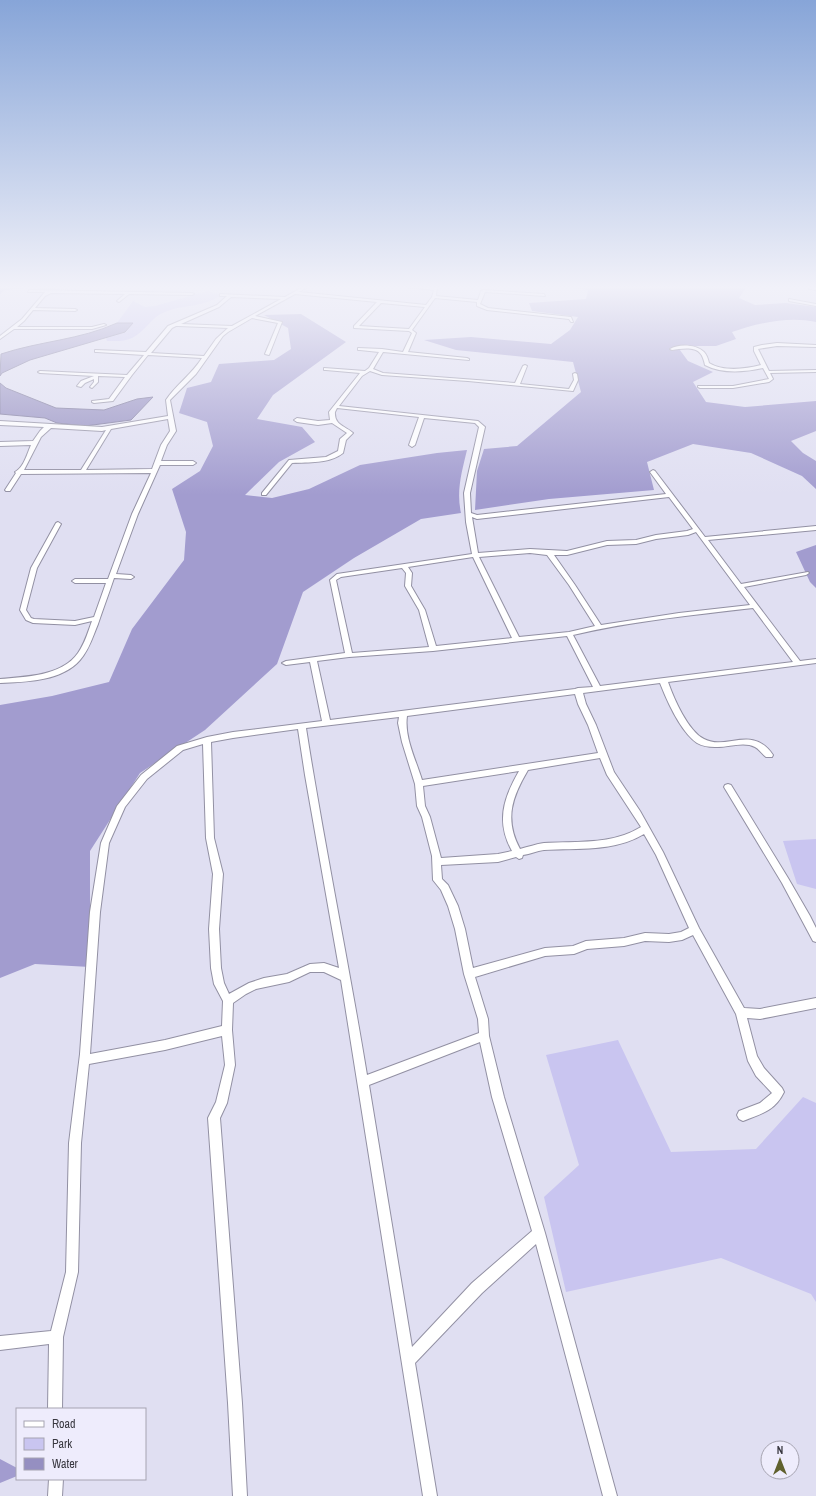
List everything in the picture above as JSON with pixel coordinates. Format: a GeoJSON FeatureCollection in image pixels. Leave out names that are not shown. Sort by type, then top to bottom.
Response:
{"type":"FeatureCollection","features":[{"type":"Feature","properties":{"kind":"street"},"geometry":{"type":"LineString","coordinates":[[94,402],[111,400],[128,376],[146,356]]}},
{"type":"Feature","properties":{"kind":"street"},"geometry":{"type":"LineString","coordinates":[[183,356],[206,357]]}},
{"type":"Feature","properties":{"kind":"street"},"geometry":{"type":"LineString","coordinates":[[264,494],[291,461],[327,459],[341,452],[344,439],[350,433],[338,427],[333,421],[332,414],[360,375],[368,371],[378,356]]}},
{"type":"Feature","properties":{"kind":"street"},"geometry":{"type":"LineString","coordinates":[[434,356],[467,359]]}},
{"type":"Feature","properties":{"kind":"street"},"geometry":{"type":"LineString","coordinates":[[705,356],[707,364],[712,367],[743,369],[765,366]]}},
{"type":"Feature","properties":{"kind":"street"},"geometry":{"type":"LineString","coordinates":[[700,387],[733,387],[771,380],[759,356]]}},
{"type":"Feature","properties":{"kind":"street"},"geometry":{"type":"LineString","coordinates":[[0,681],[33,678],[57,671],[74,662],[86,646],[110,578],[158,463],[164,445],[173,431],[168,400],[173,392],[193,375],[206,357]]}},
{"type":"Feature","properties":{"kind":"street"},"geometry":{"type":"LineString","coordinates":[[518,385],[525,366]]}},
{"type":"Feature","properties":{"kind":"street"},"geometry":{"type":"LineString","coordinates":[[326,369],[368,371],[382,374],[571,390],[576,380],[575,374]]}},
{"type":"Feature","properties":{"kind":"street"},"geometry":{"type":"LineString","coordinates":[[768,372],[816,371]]}},
{"type":"Feature","properties":{"kind":"street"},"geometry":{"type":"LineString","coordinates":[[40,372],[96,376],[128,376]]}},
{"type":"Feature","properties":{"kind":"street"},"geometry":{"type":"LineString","coordinates":[[79,386],[83,382],[96,376]]}},
{"type":"Feature","properties":{"kind":"street"},"geometry":{"type":"LineString","coordinates":[[92,387],[96,382],[96,376]]}},
{"type":"Feature","properties":{"kind":"street"},"geometry":{"type":"LineString","coordinates":[[338,407],[476,422],[482,426],[467,493],[468,514],[475,556],[516,639]]}},
{"type":"Feature","properties":{"kind":"street"},"geometry":{"type":"LineString","coordinates":[[0,423],[82,429],[109,429],[134,422],[170,417]]}},
{"type":"Feature","properties":{"kind":"street"},"geometry":{"type":"LineString","coordinates":[[412,445],[422,417]]}},
{"type":"Feature","properties":{"kind":"street"},"geometry":{"type":"LineString","coordinates":[[297,420],[318,423],[333,421]]}},
{"type":"Feature","properties":{"kind":"street"},"geometry":{"type":"LineString","coordinates":[[8,490],[27,459],[34,443],[45,429],[50,426]]}},
{"type":"Feature","properties":{"kind":"street"},"geometry":{"type":"LineString","coordinates":[[83,471],[109,429]]}},
{"type":"Feature","properties":{"kind":"street"},"geometry":{"type":"LineString","coordinates":[[0,444],[34,443]]}},
{"type":"Feature","properties":{"kind":"street"},"geometry":{"type":"LineString","coordinates":[[158,463],[192,463]]}},
{"type":"Feature","properties":{"kind":"street"},"geometry":{"type":"LineString","coordinates":[[18,472],[154,471]]}},
{"type":"Feature","properties":{"kind":"street"},"geometry":{"type":"LineString","coordinates":[[653,472],[741,586],[797,662]]}},
{"type":"Feature","properties":{"kind":"street"},"geometry":{"type":"LineString","coordinates":[[468,514],[477,517],[670,495]]}},
{"type":"Feature","properties":{"kind":"street"},"geometry":{"type":"LineString","coordinates":[[58,524],[34,568],[23,610],[28,620],[33,621],[75,623],[96,618]]}},
{"type":"Feature","properties":{"kind":"street"},"geometry":{"type":"LineString","coordinates":[[704,539],[816,528]]}},
{"type":"Feature","properties":{"kind":"street"},"geometry":{"type":"LineString","coordinates":[[350,655],[333,580],[339,575],[475,556],[530,551],[549,553],[567,552],[607,543],[636,542],[656,537],[688,533],[697,530]]}},
{"type":"Feature","properties":{"kind":"street"},"geometry":{"type":"LineString","coordinates":[[549,553],[599,627]]}},
{"type":"Feature","properties":{"kind":"street"},"geometry":{"type":"LineString","coordinates":[[404,565],[409,573],[408,586],[422,610],[433,649]]}},
{"type":"Feature","properties":{"kind":"street"},"geometry":{"type":"LineString","coordinates":[[741,586],[806,573]]}},
{"type":"Feature","properties":{"kind":"street"},"geometry":{"type":"LineString","coordinates":[[75,581],[131,577]]}},
{"type":"Feature","properties":{"kind":"street"},"geometry":{"type":"LineString","coordinates":[[286,663],[350,655],[433,649],[569,634],[599,627],[679,615],[755,606]]}},
{"type":"Feature","properties":{"kind":"street"},"geometry":{"type":"LineString","coordinates":[[569,634],[597,688]]}},
{"type":"Feature","properties":{"kind":"street"},"geometry":{"type":"LineString","coordinates":[[313,660],[326,724]]}},
{"type":"Feature","properties":{"kind":"street"},"geometry":{"type":"LineString","coordinates":[[55,1408],[56,1337],[72,1272],[75,1143],[85,1060],[95,912],[105,843],[121,806],[144,777],[180,748],[207,740],[578,690],[797,662],[816,661]]}},
{"type":"Feature","properties":{"kind":"street"},"geometry":{"type":"LineString","coordinates":[[663,680],[667,692],[680,717],[701,742],[720,745],[754,743],[760,746],[769,755]]}},
{"type":"Feature","properties":{"kind":"street"},"geometry":{"type":"LineString","coordinates":[[578,690],[582,704],[592,725],[610,773],[637,813],[663,861],[695,930],[741,1013],[752,1057],[760,1072],[778,1092],[776,1098],[771,1102],[742,1115]]}},
{"type":"Feature","properties":{"kind":"street"},"geometry":{"type":"LineString","coordinates":[[403,714],[402,723],[406,742],[419,784],[422,806],[426,817],[436,862],[438,880],[445,888],[459,923],[469,974],[483,1019],[484,1036],[498,1097],[539,1233],[610,1496]]}},
{"type":"Feature","properties":{"kind":"street"},"geometry":{"type":"LineString","coordinates":[[302,727],[308,775],[346,977],[430,1496]]}},
{"type":"Feature","properties":{"kind":"street"},"geometry":{"type":"LineString","coordinates":[[207,740],[210,838],[218,874],[214,929],[216,968],[219,984],[228,1001],[227,1030],[230,1065],[229,1074],[221,1103],[214,1118],[235,1403],[240,1496]]}},
{"type":"Feature","properties":{"kind":"street"},"geometry":{"type":"LineString","coordinates":[[419,784],[603,755]]}},
{"type":"Feature","properties":{"kind":"street"},"geometry":{"type":"LineString","coordinates":[[519,855],[509,835],[506,812],[514,788],[525,768]]}},
{"type":"Feature","properties":{"kind":"street"},"geometry":{"type":"LineString","coordinates":[[728,787],[750,826],[794,895],[816,938]]}},
{"type":"Feature","properties":{"kind":"street"},"geometry":{"type":"LineString","coordinates":[[436,862],[498,858],[519,855],[543,847],[583,846],[615,841],[635,835],[645,829]]}},
{"type":"Feature","properties":{"kind":"street"},"geometry":{"type":"LineString","coordinates":[[469,974],[545,952],[574,950],[586,945],[624,942],[645,937],[669,938],[682,936],[695,930]]}},
{"type":"Feature","properties":{"kind":"street"},"geometry":{"type":"LineString","coordinates":[[228,1001],[234,995],[250,987],[290,978],[309,968],[318,967],[332,969],[346,977]]}},
{"type":"Feature","properties":{"kind":"street"},"geometry":{"type":"LineString","coordinates":[[741,1013],[760,1014],[816,1003]]}},
{"type":"Feature","properties":{"kind":"street"},"geometry":{"type":"LineString","coordinates":[[85,1060],[165,1045],[227,1030]]}},
{"type":"Feature","properties":{"kind":"street"},"geometry":{"type":"LineString","coordinates":[[363,1082],[484,1036]]}},
{"type":"Feature","properties":{"kind":"street"},"geometry":{"type":"LineString","coordinates":[[408,1361],[477,1288],[539,1233]]}},
{"type":"Feature","properties":{"kind":"street"},"geometry":{"type":"LineString","coordinates":[[0,1343],[56,1337]]}},
{"type":"Feature","properties":{"kind":"street"},"geometry":{"type":"LineString","coordinates":[[55,1496],[56,1480]]}},
{"type":"Feature","properties":{"kind":"green space"},"geometry":{"type":"Polygon","coordinates":[[[816,839],[816,889],[797,884],[783,841],[816,839]]]}},
{"type":"Feature","properties":{"kind":"green space"},"geometry":{"type":"Polygon","coordinates":[[[618,1040],[671,1152],[756,1149],[803,1097],[816,1103],[816,1302],[811,1294],[721,1258],[566,1292],[544,1197],[579,1165],[546,1055],[618,1040]]]}},
{"type":"Feature","properties":{"kind":"shaded area"},"geometry":{"type":"Polygon","coordinates":[[[280,356],[327,356],[273,395],[257,419],[302,427],[315,442],[279,462],[245,495],[272,498],[309,489],[360,465],[467,450],[459,489],[461,513],[421,519],[354,558],[303,592],[277,664],[205,730],[140,773],[90,851],[90,967],[35,964],[0,978],[0,705],[52,696],[109,682],[132,629],[184,560],[186,532],[172,489],[200,471],[213,446],[207,422],[179,413],[187,388],[211,382],[219,364],[274,360],[280,356]]]}},
{"type":"Feature","properties":{"kind":"shaded area"},"geometry":{"type":"Polygon","coordinates":[[[513,356],[684,356],[688,361],[713,372],[693,382],[706,402],[745,407],[816,401],[816,431],[791,441],[803,453],[816,461],[816,489],[802,476],[751,453],[693,444],[647,462],[654,490],[549,499],[475,510],[477,471],[484,449],[517,446],[581,392],[573,362],[513,356]]]}},
{"type":"Feature","properties":{"kind":"shaded area"},"geometry":{"type":"Polygon","coordinates":[[[816,545],[816,588],[810,582],[796,552],[816,545]]]}},
{"type":"Feature","properties":{"kind":"shaded area"},"geometry":{"type":"Polygon","coordinates":[[[0,1459],[16,1467],[16,1476],[0,1483],[0,1459]]]}},
{"type":"Feature","properties":{"kind":"water"},"geometry":{"type":"Polygon","coordinates":[[[1,356],[44,356],[30,360],[2,373],[0,376],[1,356]]]}},
{"type":"Feature","properties":{"kind":"water"},"geometry":{"type":"Polygon","coordinates":[[[0,383],[6,388],[56,408],[104,410],[137,399],[153,397],[131,420],[85,426],[57,423],[45,418],[0,414],[0,383]]]}}]}
